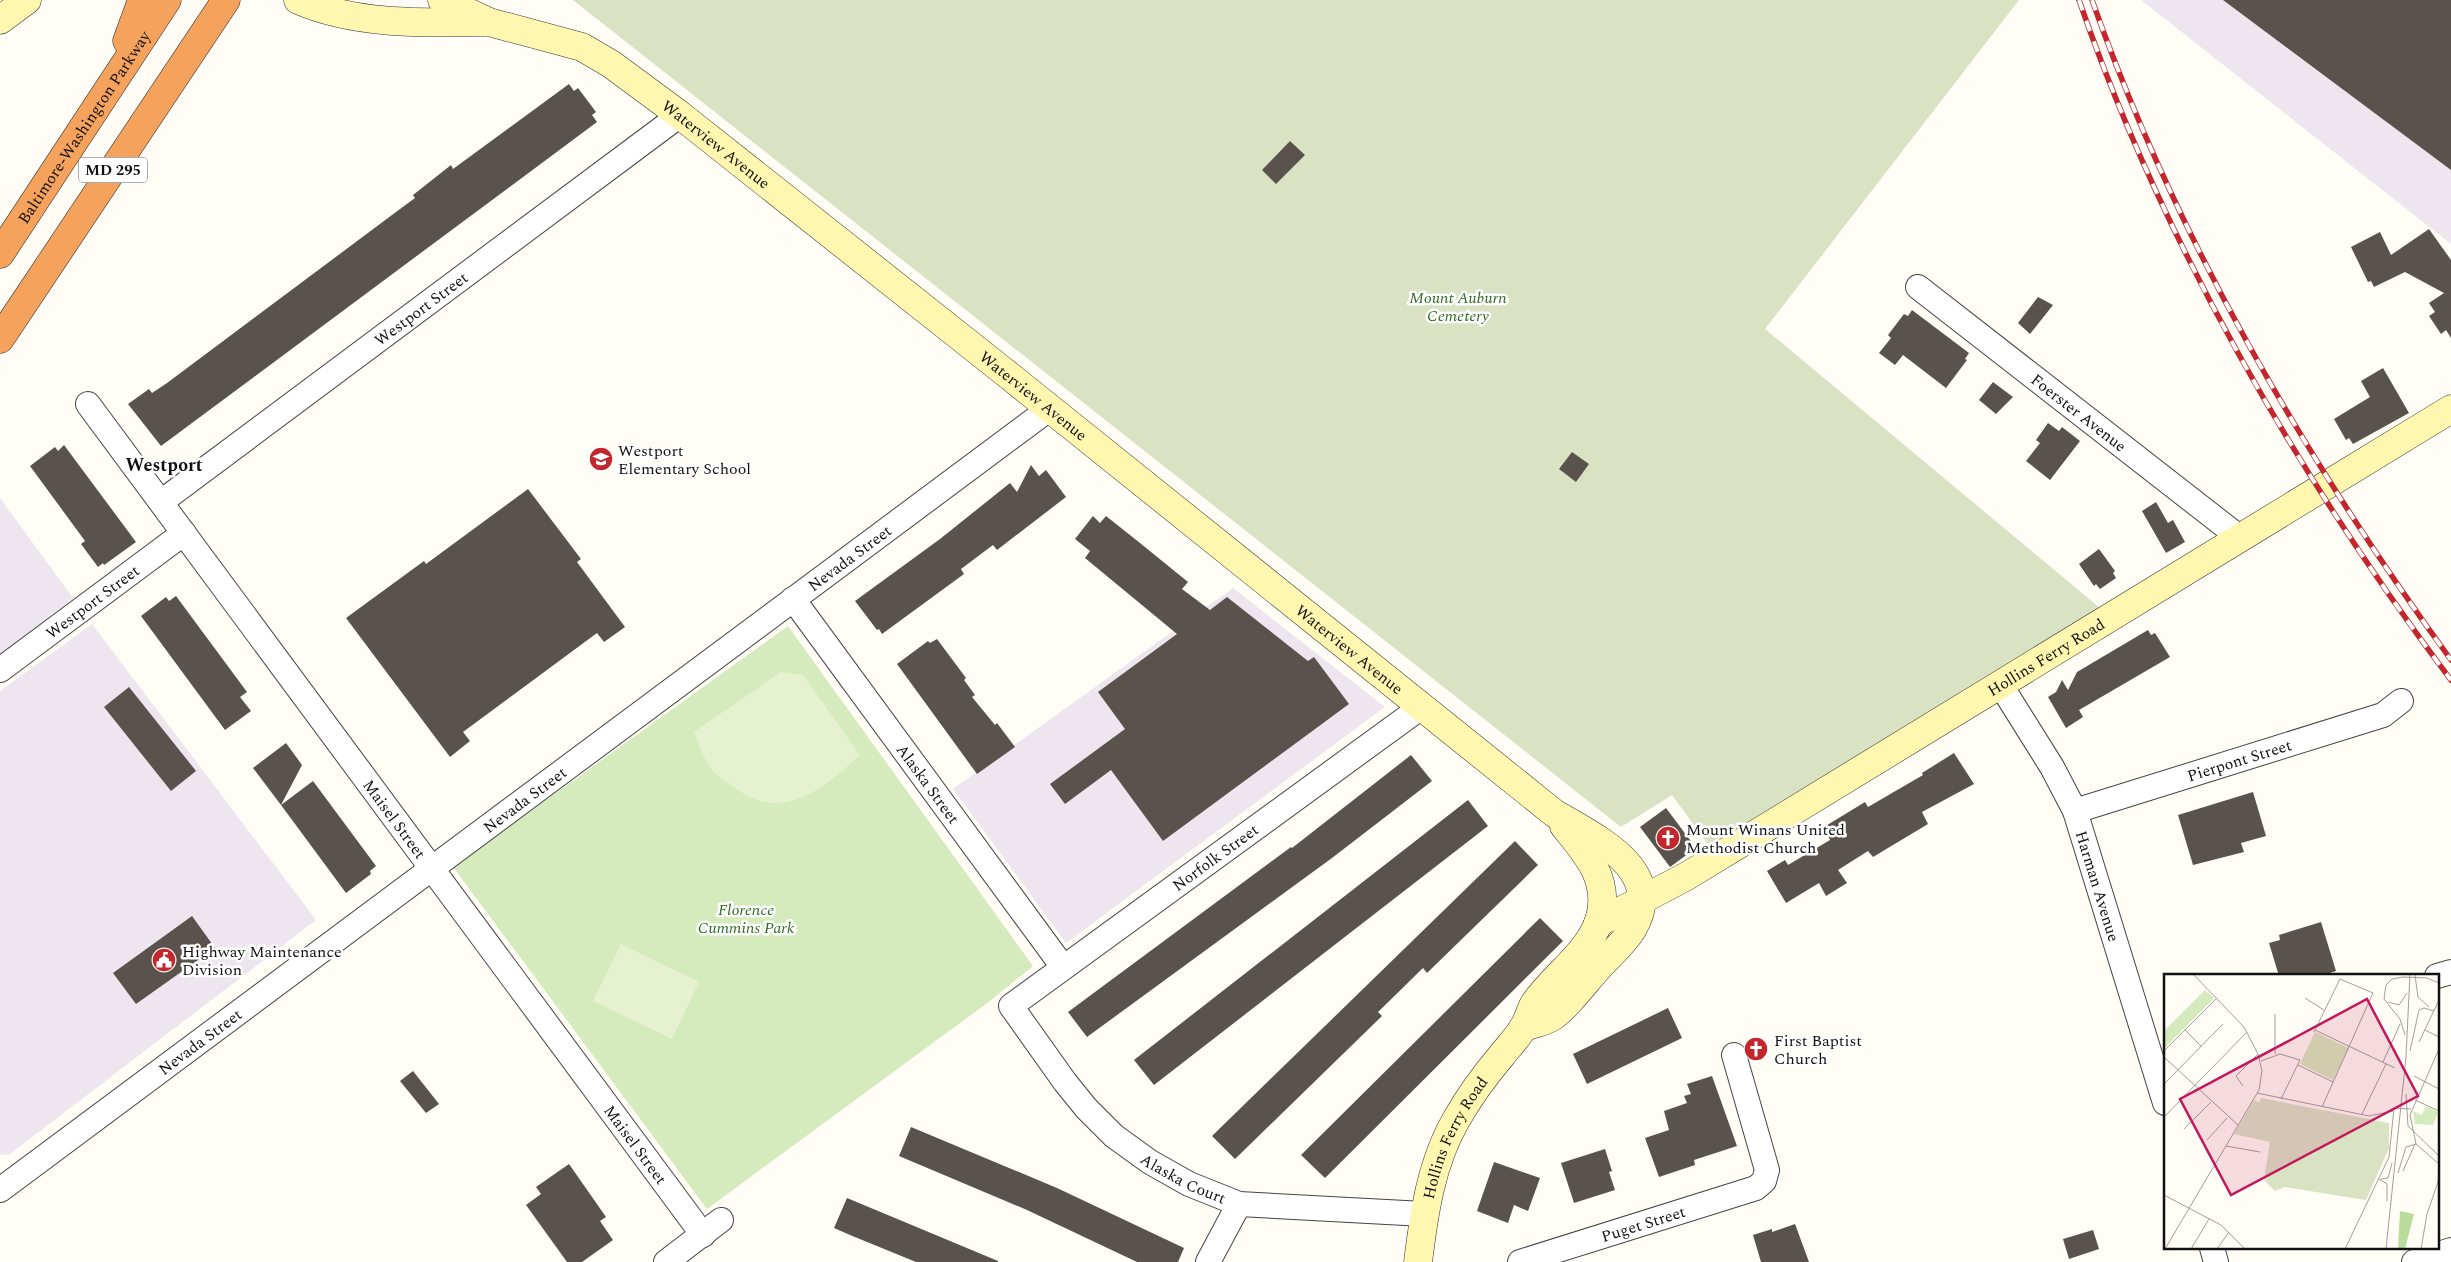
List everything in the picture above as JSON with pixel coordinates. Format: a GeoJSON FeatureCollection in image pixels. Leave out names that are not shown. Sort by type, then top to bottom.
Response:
{"type":"FeatureCollection","features":[{"type":"Feature","properties":{"kind":"highway"},"geometry":{"type":"LineString","coordinates":[[110,85],[142,0]]}},
{"type":"Feature","properties":{"kind":"highway","name":"Baltimore-Washington Parkway"},"geometry":{"type":"LineString","coordinates":[[0,254],[167,0]]}},
{"type":"Feature","properties":{"kind":"highway","name":"MD 295"},"geometry":{"type":"LineString","coordinates":[[0,340],[226,0]]}},
{"type":"Feature","properties":{"kind":"street"},"geometry":{"type":"LineString","coordinates":[[0,20],[27,0]]}},
{"type":"Feature","properties":{"kind":"street","name":"Waterview Avenue"},"geometry":{"type":"LineString","coordinates":[[442,0],[489,22],[582,47],[611,64],[680,114],[1554,814],[1612,848],[1623,857],[1635,874],[1640,901]]}},
{"type":"Feature","properties":{"kind":"street","name":"Waterview Avenue"},"geometry":{"type":"LineString","coordinates":[[310,2],[369,18],[438,23],[489,22]]}},
{"type":"Feature","properties":{"kind":"street","name":"Westport Street"},"geometry":{"type":"LineString","coordinates":[[161,502],[680,114]]}},
{"type":"Feature","properties":{"kind":"street","name":"Foerster Avenue"},"geometry":{"type":"LineString","coordinates":[[1918,287],[2239,537]]}},
{"type":"Feature","properties":{"kind":"street","name":"Maisel Street"},"geometry":{"type":"LineString","coordinates":[[88,404],[432,868],[712,1227],[666,1262]]}},
{"type":"Feature","properties":{"kind":"street","name":"Nevada Street"},"geometry":{"type":"LineString","coordinates":[[0,1190],[1049,409]]}},
{"type":"Feature","properties":{"kind":"street","name":"Hollins Ferry Road"},"geometry":{"type":"LineString","coordinates":[[1418,1262],[1424,1214],[1439,1159],[1455,1121],[1523,1028],[1534,1005],[1586,944],[1600,915],[1640,901],[1695,871],[2451,409]]}},
{"type":"Feature","properties":{"kind":"street","name":"Westport Street"},"geometry":{"type":"LineString","coordinates":[[0,670],[184,533]]}},
{"type":"Feature","properties":{"kind":"street","name":"Alaska Street"},"geometry":{"type":"LineString","coordinates":[[793,598],[1063,968]]}},
{"type":"Feature","properties":{"kind":"street","name":"Harman Avenue"},"geometry":{"type":"LineString","coordinates":[[2000,684],[2052,768],[2075,811],[2158,1062],[2164,1098]]}},
{"type":"Feature","properties":{"kind":"street","name":"Pierpont Street"},"geometry":{"type":"LineString","coordinates":[[2075,811],[2383,715],[2401,701]]}},
{"type":"Feature","properties":{"kind":"street","name":"Norfolk Street"},"geometry":{"type":"LineString","coordinates":[[1011,1006],[1420,708]]}},
{"type":"Feature","properties":{"kind":"street","name":"Waterview Avenue"},"geometry":{"type":"LineString","coordinates":[[1554,814],[1595,867],[1601,883],[1600,915]]}},
{"type":"Feature","properties":{"kind":"street"},"geometry":{"type":"LineString","coordinates":[[1523,1028],[1553,1016],[1619,946],[1633,928],[1640,901]]}},
{"type":"Feature","properties":{"kind":"street"},"geometry":{"type":"LineString","coordinates":[[2438,976],[2451,972]]}},
{"type":"Feature","properties":{"kind":"street","name":"Alaska Court"},"geometry":{"type":"LineString","coordinates":[[1011,1006],[1064,1082],[1086,1108],[1114,1136],[1150,1162],[1189,1184],[1238,1204],[1424,1214]]}},
{"type":"Feature","properties":{"kind":"street","name":"Puget Street"},"geometry":{"type":"LineString","coordinates":[[1520,1262],[1756,1188],[1764,1180],[1767,1170],[1734,1054]]}},
{"type":"Feature","properties":{"kind":"street"},"geometry":{"type":"LineString","coordinates":[[1208,1262],[1238,1204]]}},
{"type":"Feature","properties":{"kind":"street"},"geometry":{"type":"LineString","coordinates":[[2414,1262],[2451,1250]]}},
{"type":"Feature","properties":{"kind":"shaded area"},"geometry":{"type":"Polygon","coordinates":[[[2141,0],[2451,0],[2451,244],[2141,0]]]}},
{"type":"Feature","properties":{"kind":"shaded area"},"geometry":{"type":"Polygon","coordinates":[[[0,498],[73,598],[0,655],[0,498]]]}},
{"type":"Feature","properties":{"kind":"shaded area"},"geometry":{"type":"Polygon","coordinates":[[[1233,588],[1385,707],[1066,943],[953,789],[1233,588]]]}},
{"type":"Feature","properties":{"kind":"shaded area"},"geometry":{"type":"Polygon","coordinates":[[[92,624],[316,920],[10,1154],[0,1155],[0,691],[92,624]]]}},
{"type":"Feature","properties":{"kind":"green space","name":"Mount Auburn Cemetery"},"geometry":{"type":"Polygon","coordinates":[[[573,0],[2019,0],[1765,329],[2100,608],[1710,847],[1672,795],[1621,827],[573,0]]]}},
{"type":"Feature","properties":{"kind":"green space","name":"Florence Cummins Park"},"geometry":{"type":"Polygon","coordinates":[[[788,626],[1033,966],[990,1001],[707,1209],[453,867],[788,626]]]}},
{"type":"Feature","properties":{"kind":"green space"},"geometry":{"type":"Polygon","coordinates":[[[781,672],[803,675],[860,755],[832,779],[802,798],[769,803],[752,798],[715,773],[705,759],[694,732],[781,672]]]}},
{"type":"Feature","properties":{"kind":"green space"},"geometry":{"type":"Polygon","coordinates":[[[621,944],[699,982],[672,1039],[593,1001],[621,944]]]}},
{"type":"Feature","properties":{"kind":"building"},"geometry":{"type":"Polygon","coordinates":[[[2223,0],[2451,0],[2451,170],[2223,0]]]}},
{"type":"Feature","properties":{"kind":"building"},"geometry":{"type":"Polygon","coordinates":[[[569,84],[574,91],[578,88],[596,112],[592,115],[597,122],[161,446],[128,404],[149,389],[152,393],[167,383],[415,198],[413,195],[451,165],[453,169],[569,84]]]}},
{"type":"Feature","properties":{"kind":"building"},"geometry":{"type":"Polygon","coordinates":[[[1290,141],[1305,155],[1276,184],[1262,170],[1290,141]]]}},
{"type":"Feature","properties":{"kind":"building"},"geometry":{"type":"Polygon","coordinates":[[[2429,229],[2451,260],[2451,338],[2446,330],[2441,334],[2429,316],[2435,312],[2429,303],[2444,293],[2405,272],[2374,287],[2371,281],[2368,282],[2351,247],[2380,232],[2391,255],[2429,229]]]}},
{"type":"Feature","properties":{"kind":"building"},"geometry":{"type":"Polygon","coordinates":[[[2038,297],[2053,305],[2030,334],[2018,323],[2038,297]]]}},
{"type":"Feature","properties":{"kind":"building"},"geometry":{"type":"Polygon","coordinates":[[[1912,310],[1969,353],[1965,359],[1967,360],[1946,388],[1903,355],[1895,365],[1879,353],[1891,338],[1888,335],[1904,314],[1908,316],[1912,310]]]}},
{"type":"Feature","properties":{"kind":"building"},"geometry":{"type":"Polygon","coordinates":[[[2383,368],[2409,413],[2353,444],[2349,438],[2346,440],[2334,419],[2370,397],[2361,381],[2383,368]]]}},
{"type":"Feature","properties":{"kind":"building"},"geometry":{"type":"Polygon","coordinates":[[[1993,382],[2013,397],[1996,414],[1979,400],[1993,382]]]}},
{"type":"Feature","properties":{"kind":"building"},"geometry":{"type":"Polygon","coordinates":[[[2048,423],[2059,431],[2062,427],[2080,441],[2050,480],[2026,461],[2040,443],[2036,440],[2048,423]]]}},
{"type":"Feature","properties":{"kind":"building"},"geometry":{"type":"Polygon","coordinates":[[[64,445],[136,542],[104,565],[103,563],[98,567],[81,544],[85,541],[30,466],[55,447],[58,451],[64,445]]]}},
{"type":"Feature","properties":{"kind":"building"},"geometry":{"type":"Polygon","coordinates":[[[1572,452],[1589,464],[1576,482],[1559,469],[1572,452]]]}},
{"type":"Feature","properties":{"kind":"building"},"geometry":{"type":"Polygon","coordinates":[[[1031,465],[1039,476],[1046,470],[1066,497],[997,550],[993,545],[961,569],[964,574],[882,634],[879,629],[877,630],[855,601],[940,539],[1010,483],[1017,492],[1031,465]]]}},
{"type":"Feature","properties":{"kind":"building"},"geometry":{"type":"Polygon","coordinates":[[[528,489],[581,559],[577,562],[625,627],[604,642],[597,633],[463,732],[470,741],[450,757],[346,618],[424,561],[426,564],[528,489]]]}},
{"type":"Feature","properties":{"kind":"building"},"geometry":{"type":"Polygon","coordinates":[[[2156,502],[2168,523],[2173,520],[2185,542],[2166,553],[2142,511],[2156,502]]]}},
{"type":"Feature","properties":{"kind":"building"},"geometry":{"type":"Polygon","coordinates":[[[1093,516],[1100,523],[1106,516],[1140,543],[1188,582],[1182,589],[1210,610],[1227,597],[1308,661],[1314,657],[1349,704],[1163,841],[1111,770],[1065,804],[1050,784],[1125,729],[1098,692],[1177,634],[1085,558],[1090,551],[1075,539],[1093,516]]]}},
{"type":"Feature","properties":{"kind":"building"},"geometry":{"type":"Polygon","coordinates":[[[2099,549],[2115,571],[2113,573],[2116,578],[2100,589],[2096,584],[2094,586],[2079,564],[2099,549]]]}},
{"type":"Feature","properties":{"kind":"building"},"geometry":{"type":"Polygon","coordinates":[[[176,596],[247,692],[240,697],[251,711],[225,730],[141,616],[166,597],[169,601],[176,596]]]}},
{"type":"Feature","properties":{"kind":"building"},"geometry":{"type":"Polygon","coordinates":[[[2148,630],[2151,635],[2155,633],[2170,657],[2079,710],[2083,717],[2066,728],[2048,697],[2056,692],[2062,680],[2068,690],[2077,672],[2148,630]]]}},
{"type":"Feature","properties":{"kind":"building"},"geometry":{"type":"Polygon","coordinates":[[[937,639],[966,678],[964,680],[975,695],[972,697],[995,725],[997,723],[1015,747],[977,774],[897,664],[928,641],[930,643],[937,639]]]}},
{"type":"Feature","properties":{"kind":"building"},"geometry":{"type":"Polygon","coordinates":[[[129,687],[196,771],[171,791],[104,707],[129,687]]]}},
{"type":"Feature","properties":{"kind":"building"},"geometry":{"type":"Polygon","coordinates":[[[286,743],[302,765],[281,805],[253,768],[286,743]]]}},
{"type":"Feature","properties":{"kind":"building"},"geometry":{"type":"Polygon","coordinates":[[[1954,753],[1974,784],[1922,812],[1928,824],[1873,857],[1868,851],[1838,870],[1847,883],[1826,896],[1819,883],[1786,903],[1767,871],[1785,860],[1788,865],[1830,840],[1824,827],[1865,802],[1868,807],[1923,775],[1922,773],[1954,753]]]}},
{"type":"Feature","properties":{"kind":"building"},"geometry":{"type":"Polygon","coordinates":[[[1411,755],[1432,781],[1332,858],[1087,1037],[1068,1012],[1292,848],[1411,755]]]}},
{"type":"Feature","properties":{"kind":"building"},"geometry":{"type":"Polygon","coordinates":[[[313,781],[376,866],[370,871],[371,874],[346,893],[281,805],[313,781]]]}},
{"type":"Feature","properties":{"kind":"building"},"geometry":{"type":"Polygon","coordinates":[[[2253,792],[2266,836],[2241,843],[2244,852],[2193,865],[2178,815],[2253,792]]]}},
{"type":"Feature","properties":{"kind":"building"},"geometry":{"type":"Polygon","coordinates":[[[1468,800],[1488,826],[1154,1085],[1134,1060],[1468,800]]]}},
{"type":"Feature","properties":{"kind":"building","name":"Mount Winans United Methodist Church"},"geometry":{"type":"Polygon","coordinates":[[[1666,808],[1696,848],[1670,867],[1640,827],[1666,808]]]}},
{"type":"Feature","properties":{"kind":"building"},"geometry":{"type":"Polygon","coordinates":[[[1515,841],[1538,865],[1427,973],[1423,968],[1378,1012],[1382,1016],[1235,1159],[1212,1136],[1515,841]]]}},
{"type":"Feature","properties":{"kind":"building","name":"Highway Maintenance Division"},"geometry":{"type":"Polygon","coordinates":[[[192,916],[215,948],[136,1004],[113,973],[192,916]]]}},
{"type":"Feature","properties":{"kind":"building"},"geometry":{"type":"Polygon","coordinates":[[[1540,918],[1563,941],[1325,1178],[1301,1155],[1540,918]]]}},
{"type":"Feature","properties":{"kind":"building"},"geometry":{"type":"Polygon","coordinates":[[[2321,922],[2336,971],[2327,974],[2278,974],[2269,943],[2280,940],[2279,935],[2321,922]]]}},
{"type":"Feature","properties":{"kind":"building"},"geometry":{"type":"Polygon","coordinates":[[[1668,1008],[1682,1038],[1587,1084],[1573,1054],[1668,1008]]]}},
{"type":"Feature","properties":{"kind":"building"},"geometry":{"type":"Polygon","coordinates":[[[413,1071],[439,1104],[426,1113],[400,1081],[413,1071]]]}},
{"type":"Feature","properties":{"kind":"building"},"geometry":{"type":"Polygon","coordinates":[[[1712,1076],[1737,1146],[1694,1160],[1695,1165],[1659,1177],[1645,1138],[1669,1130],[1664,1111],[1687,1103],[1684,1096],[1691,1094],[1687,1084],[1712,1076]]]}},
{"type":"Feature","properties":{"kind":"building"},"geometry":{"type":"Polygon","coordinates":[[[911,1127],[1057,1188],[1184,1248],[1178,1262],[1137,1262],[1027,1210],[899,1156],[911,1127]]]}},
{"type":"Feature","properties":{"kind":"building"},"geometry":{"type":"Polygon","coordinates":[[[1605,1149],[1612,1171],[1609,1172],[1615,1190],[1574,1203],[1561,1163],[1605,1149]]]}},
{"type":"Feature","properties":{"kind":"building"},"geometry":{"type":"Polygon","coordinates":[[[1494,1162],[1540,1178],[1528,1211],[1514,1205],[1508,1223],[1477,1211],[1494,1162]]]}},
{"type":"Feature","properties":{"kind":"building"},"geometry":{"type":"Polygon","coordinates":[[[569,1164],[606,1217],[600,1221],[613,1240],[582,1262],[567,1262],[526,1205],[541,1194],[536,1187],[569,1164]]]}},
{"type":"Feature","properties":{"kind":"building"},"geometry":{"type":"Polygon","coordinates":[[[847,1198],[998,1262],[916,1262],[850,1235],[834,1228],[847,1198]]]}},
{"type":"Feature","properties":{"kind":"building"},"geometry":{"type":"Polygon","coordinates":[[[1795,1224],[1809,1262],[1761,1262],[1753,1235],[1772,1229],[1772,1232],[1795,1224]]]}},
{"type":"Feature","properties":{"kind":"building"},"geometry":{"type":"Polygon","coordinates":[[[2093,1230],[2099,1249],[2069,1259],[2063,1239],[2093,1230]]]}},
{"type":"Feature","properties":{"kind":"railway"},"geometry":{"type":"LineString","coordinates":[[2079,0],[2113,90],[2151,179],[2193,268],[2239,354],[2288,439],[2340,522],[2394,602],[2451,680]]}},
{"type":"Feature","properties":{"kind":"railway"},"geometry":{"type":"LineString","coordinates":[[2092,0],[2125,88],[2163,175],[2203,260],[2248,343],[2344,504],[2451,660]]}},
{"type":"Feature","properties":{"kind":"place","name":"Westport Elementary School"},"geometry":{"type":"Point","coordinates":[601,459]}},
{"type":"Feature","properties":{"kind":"place","name":"Mount Winans United Methodist Church"},"geometry":{"type":"Point","coordinates":[1668,838]}},
{"type":"Feature","properties":{"kind":"place","name":"Highway Maintenance Division"},"geometry":{"type":"Point","coordinates":[164,960]}},
{"type":"Feature","properties":{"kind":"place","name":"First Baptist Church"},"geometry":{"type":"Point","coordinates":[1756,1049]}},
{"type":"Feature","properties":{"kind":"district","name":"Westport"},"geometry":{"type":"Point","coordinates":[164,465]}}]}
